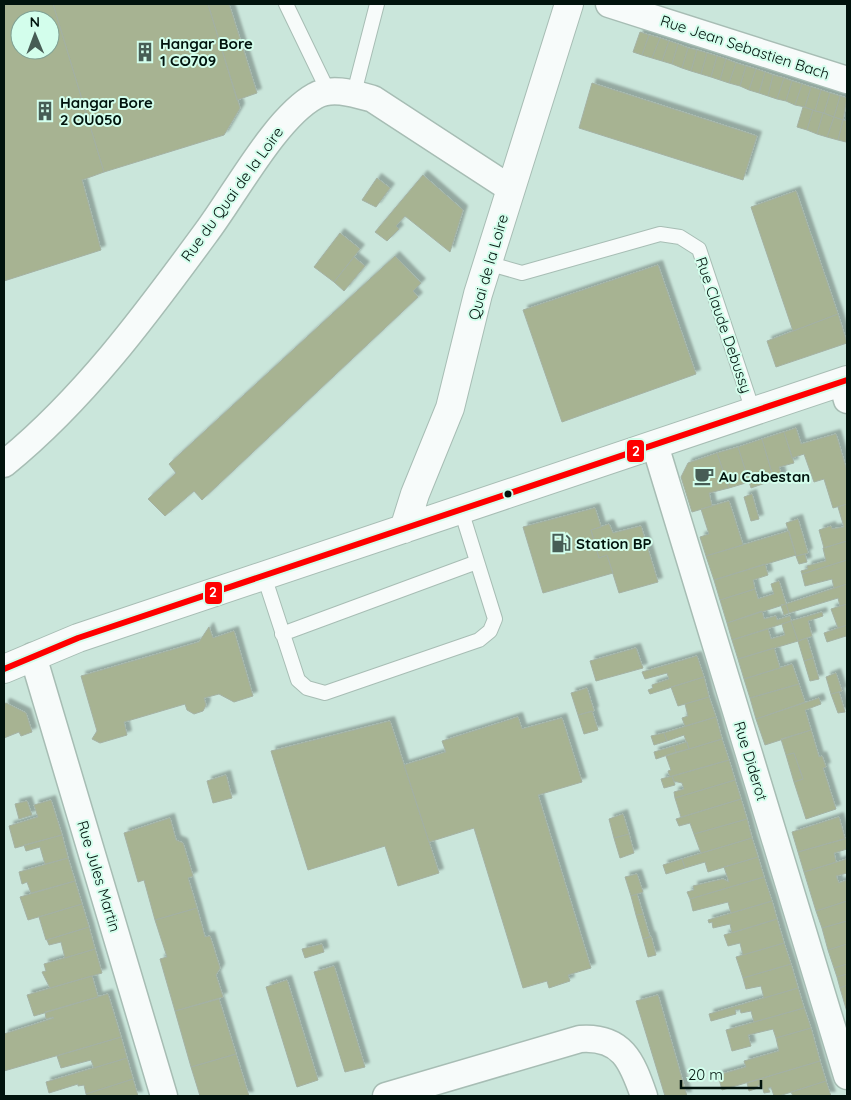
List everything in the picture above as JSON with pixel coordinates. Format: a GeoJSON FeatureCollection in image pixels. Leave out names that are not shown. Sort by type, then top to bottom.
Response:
{"type":"FeatureCollection","features":[{"type":"Feature","properties":{"kind":"street","name":"Quai de la Loire"},"geometry":{"type":"LineString","coordinates":[[404,529],[415,494],[450,408],[487,263],[569,4]]}},
{"type":"Feature","properties":{"kind":"street","name":"Rue Jean Sebastien Bach"},"geometry":{"type":"LineString","coordinates":[[609,4],[847,80]]}},
{"type":"Feature","properties":{"kind":"street","name":"Rue Jean Sebastien Bach"},"geometry":{"type":"LineString","coordinates":[[642,14],[677,4]]}},
{"type":"Feature","properties":{"kind":"street"},"geometry":{"type":"LineString","coordinates":[[328,91],[354,94],[373,99],[405,118],[511,189]]}},
{"type":"Feature","properties":{"kind":"street","name":"Rue du Quai de la Loire"},"geometry":{"type":"LineString","coordinates":[[4,464],[58,415],[125,339],[206,234],[288,116],[316,95],[328,91]]}},
{"type":"Feature","properties":{"kind":"street"},"geometry":{"type":"LineString","coordinates":[[4,669],[33,656],[264,576],[753,411],[845,387]]}},
{"type":"Feature","properties":{"kind":"street","name":"Rue Diderot"},"geometry":{"type":"LineString","coordinates":[[654,445],[847,1076]]}},
{"type":"Feature","properties":{"kind":"street","name":"Rue Jules Martin"},"geometry":{"type":"LineString","coordinates":[[33,656],[164,1096]]}},
{"type":"Feature","properties":{"kind":"street"},"geometry":{"type":"LineString","coordinates":[[386,1096],[588,1038],[607,1042],[624,1053],[635,1070],[644,1096]]}},
{"type":"Feature","properties":{"kind":"lane"},"geometry":{"type":"LineString","coordinates":[[286,4],[328,91]]}},
{"type":"Feature","properties":{"kind":"lane"},"geometry":{"type":"LineString","coordinates":[[354,94],[377,4]]}},
{"type":"Feature","properties":{"kind":"lane","name":"Rue Claude Debussy"},"geometry":{"type":"LineString","coordinates":[[487,263],[522,272],[660,234],[680,237],[699,249],[753,411]]}},
{"type":"Feature","properties":{"kind":"lane"},"geometry":{"type":"LineString","coordinates":[[264,576],[298,680],[307,688],[325,692],[479,640],[490,631],[495,619],[461,510]]}},
{"type":"Feature","properties":{"kind":"lane"},"geometry":{"type":"LineString","coordinates":[[282,634],[476,562]]}},
{"type":"Feature","properties":{"kind":"building","name":"Hangar Bore 2 OU050"},"geometry":{"type":"Polygon","coordinates":[[[4,4],[53,4],[55,10],[10,10],[10,60],[60,60],[60,27],[104,172],[82,180],[101,250],[4,281],[4,4]]]}},
{"type":"Feature","properties":{"kind":"building","name":"Hangar Bore 1 CO709"},"geometry":{"type":"Polygon","coordinates":[[[53,4],[208,4],[240,108],[224,135],[104,172],[60,27],[60,10],[55,10],[53,4]]]}},
{"type":"Feature","properties":{"kind":"building"},"geometry":{"type":"Polygon","coordinates":[[[208,4],[229,4],[257,93],[237,100],[208,4]]]}},
{"type":"Feature","properties":{"kind":"building"},"geometry":{"type":"Polygon","coordinates":[[[640,32],[649,35],[642,55],[633,52],[640,32]]]}},
{"type":"Feature","properties":{"kind":"building"},"geometry":{"type":"Polygon","coordinates":[[[649,35],[660,38],[652,58],[642,55],[649,35]]]}},
{"type":"Feature","properties":{"kind":"building"},"geometry":{"type":"Polygon","coordinates":[[[660,38],[669,41],[662,61],[652,58],[660,38]]]}},
{"type":"Feature","properties":{"kind":"building"},"geometry":{"type":"Polygon","coordinates":[[[669,41],[678,44],[672,64],[662,61],[669,41]]]}},
{"type":"Feature","properties":{"kind":"building"},"geometry":{"type":"Polygon","coordinates":[[[678,44],[688,48],[682,68],[672,64],[678,44]]]}},
{"type":"Feature","properties":{"kind":"building"},"geometry":{"type":"Polygon","coordinates":[[[688,48],[697,50],[691,71],[682,68],[688,48]]]}},
{"type":"Feature","properties":{"kind":"building"},"geometry":{"type":"Polygon","coordinates":[[[697,50],[707,53],[701,74],[691,71],[697,50]]]}},
{"type":"Feature","properties":{"kind":"building"},"geometry":{"type":"Polygon","coordinates":[[[707,53],[717,56],[711,77],[701,74],[707,53]]]}},
{"type":"Feature","properties":{"kind":"building"},"geometry":{"type":"Polygon","coordinates":[[[717,56],[726,59],[720,80],[711,77],[717,56]]]}},
{"type":"Feature","properties":{"kind":"building"},"geometry":{"type":"Polygon","coordinates":[[[726,59],[736,63],[729,83],[720,80],[726,59]]]}},
{"type":"Feature","properties":{"kind":"building"},"geometry":{"type":"Polygon","coordinates":[[[736,63],[746,66],[740,86],[729,83],[736,63]]]}},
{"type":"Feature","properties":{"kind":"building"},"geometry":{"type":"Polygon","coordinates":[[[746,66],[756,69],[749,90],[740,86],[746,66]]]}},
{"type":"Feature","properties":{"kind":"building"},"geometry":{"type":"Polygon","coordinates":[[[756,69],[765,72],[759,93],[749,90],[756,69]]]}},
{"type":"Feature","properties":{"kind":"building"},"geometry":{"type":"Polygon","coordinates":[[[765,72],[773,75],[768,96],[759,93],[765,72]]]}},
{"type":"Feature","properties":{"kind":"building"},"geometry":{"type":"Polygon","coordinates":[[[773,75],[784,78],[777,99],[768,96],[773,75]]]}},
{"type":"Feature","properties":{"kind":"building"},"geometry":{"type":"Polygon","coordinates":[[[784,78],[792,81],[786,101],[777,99],[784,78]]]}},
{"type":"Feature","properties":{"kind":"building"},"geometry":{"type":"Polygon","coordinates":[[[792,81],[802,84],[795,105],[786,101],[792,81]]]}},
{"type":"Feature","properties":{"kind":"building"},"geometry":{"type":"Polygon","coordinates":[[[592,83],[757,136],[743,180],[579,128],[592,83]]]}},
{"type":"Feature","properties":{"kind":"building"},"geometry":{"type":"Polygon","coordinates":[[[802,84],[811,87],[805,107],[795,105],[802,84]]]}},
{"type":"Feature","properties":{"kind":"building"},"geometry":{"type":"Polygon","coordinates":[[[811,87],[821,90],[815,111],[805,107],[811,87]]]}},
{"type":"Feature","properties":{"kind":"building"},"geometry":{"type":"Polygon","coordinates":[[[821,90],[830,93],[824,113],[815,111],[821,90]]]}},
{"type":"Feature","properties":{"kind":"building"},"geometry":{"type":"Polygon","coordinates":[[[830,93],[840,96],[834,117],[824,113],[830,93]]]}},
{"type":"Feature","properties":{"kind":"building"},"geometry":{"type":"Polygon","coordinates":[[[840,96],[847,98],[843,120],[834,117],[840,96]]]}},
{"type":"Feature","properties":{"kind":"building"},"geometry":{"type":"Polygon","coordinates":[[[803,107],[813,110],[807,130],[797,127],[803,107]]]}},
{"type":"Feature","properties":{"kind":"building"},"geometry":{"type":"Polygon","coordinates":[[[813,110],[823,113],[817,134],[807,130],[813,110]]]}},
{"type":"Feature","properties":{"kind":"building"},"geometry":{"type":"Polygon","coordinates":[[[823,113],[834,117],[827,137],[817,134],[823,113]]]}},
{"type":"Feature","properties":{"kind":"building"},"geometry":{"type":"Polygon","coordinates":[[[834,117],[843,120],[838,140],[827,137],[834,117]]]}},
{"type":"Feature","properties":{"kind":"building"},"geometry":{"type":"Polygon","coordinates":[[[843,120],[847,121],[846,142],[838,140],[843,120]]]}},
{"type":"Feature","properties":{"kind":"building"},"geometry":{"type":"Polygon","coordinates":[[[423,175],[463,210],[450,252],[405,216],[396,226],[399,229],[387,241],[375,232],[423,175]]]}},
{"type":"Feature","properties":{"kind":"building"},"geometry":{"type":"Polygon","coordinates":[[[377,178],[390,188],[376,207],[362,200],[377,178]]]}},
{"type":"Feature","properties":{"kind":"building"},"geometry":{"type":"Polygon","coordinates":[[[796,191],[838,314],[793,331],[751,207],[796,191]]]}},
{"type":"Feature","properties":{"kind":"building"},"geometry":{"type":"Polygon","coordinates":[[[340,233],[360,249],[334,282],[314,267],[340,233]]]}},
{"type":"Feature","properties":{"kind":"building"},"geometry":{"type":"Polygon","coordinates":[[[395,256],[421,283],[413,291],[418,297],[202,500],[194,491],[165,516],[148,499],[176,473],[169,464],[395,256]]]}},
{"type":"Feature","properties":{"kind":"building"},"geometry":{"type":"Polygon","coordinates":[[[354,257],[365,266],[344,291],[334,282],[354,257]]]}},
{"type":"Feature","properties":{"kind":"building"},"geometry":{"type":"Polygon","coordinates":[[[658,265],[696,374],[562,422],[523,310],[658,265]]]}},
{"type":"Feature","properties":{"kind":"building"},"geometry":{"type":"Polygon","coordinates":[[[838,314],[847,343],[776,367],[767,341],[838,314]]]}},
{"type":"Feature","properties":{"kind":"building"},"geometry":{"type":"Polygon","coordinates":[[[796,428],[801,444],[836,434],[847,471],[847,504],[833,508],[824,479],[814,482],[804,454],[792,458],[784,432],[796,428]]]}},
{"type":"Feature","properties":{"kind":"building"},"geometry":{"type":"Polygon","coordinates":[[[784,432],[794,463],[779,467],[782,477],[774,480],[762,439],[784,432]]]}},
{"type":"Feature","properties":{"kind":"building"},"geometry":{"type":"Polygon","coordinates":[[[762,439],[774,480],[751,488],[738,447],[762,439]]]}},
{"type":"Feature","properties":{"kind":"building"},"geometry":{"type":"Polygon","coordinates":[[[738,447],[749,482],[729,488],[717,453],[738,447]]]}},
{"type":"Feature","properties":{"kind":"building"},"geometry":{"type":"Polygon","coordinates":[[[717,453],[729,488],[709,493],[712,506],[692,512],[681,477],[688,463],[717,453]]]}},
{"type":"Feature","properties":{"kind":"building"},"geometry":{"type":"Polygon","coordinates":[[[752,494],[759,519],[751,521],[744,497],[752,494]]]}},
{"type":"Feature","properties":{"kind":"building"},"geometry":{"type":"Polygon","coordinates":[[[729,501],[743,545],[706,556],[700,537],[709,534],[701,509],[729,501]]]}},
{"type":"Feature","properties":{"kind":"building"},"geometry":{"type":"Polygon","coordinates":[[[847,504],[847,541],[824,548],[819,530],[831,526],[832,529],[844,527],[838,507],[847,504]]]}},
{"type":"Feature","properties":{"kind":"building","name":"Station BP"},"geometry":{"type":"Polygon","coordinates":[[[595,508],[601,527],[591,530],[599,558],[607,555],[613,573],[543,593],[523,527],[595,508]]]}},
{"type":"Feature","properties":{"kind":"building"},"geometry":{"type":"Polygon","coordinates":[[[798,519],[808,553],[796,556],[786,523],[798,519]]]}},
{"type":"Feature","properties":{"kind":"building"},"geometry":{"type":"Polygon","coordinates":[[[609,524],[613,533],[641,526],[658,582],[619,593],[607,555],[599,558],[591,530],[609,524]]]}},
{"type":"Feature","properties":{"kind":"building"},"geometry":{"type":"Polygon","coordinates":[[[789,531],[796,555],[714,580],[706,556],[789,531]]]}},
{"type":"Feature","properties":{"kind":"building"},"geometry":{"type":"Polygon","coordinates":[[[847,541],[847,560],[802,574],[801,571],[808,569],[807,566],[826,561],[823,548],[847,541]]]}},
{"type":"Feature","properties":{"kind":"building"},"geometry":{"type":"Polygon","coordinates":[[[805,554],[807,562],[799,564],[796,556],[805,554]]]}},
{"type":"Feature","properties":{"kind":"building"},"geometry":{"type":"Polygon","coordinates":[[[847,560],[847,584],[834,588],[832,579],[805,586],[802,574],[847,560]]]}},
{"type":"Feature","properties":{"kind":"building"},"geometry":{"type":"Polygon","coordinates":[[[765,564],[768,575],[753,580],[755,589],[720,600],[714,580],[765,564]]]}},
{"type":"Feature","properties":{"kind":"building"},"geometry":{"type":"Polygon","coordinates":[[[779,581],[786,604],[727,623],[720,600],[755,589],[758,599],[774,594],[771,584],[779,581]]]}},
{"type":"Feature","properties":{"kind":"building"},"geometry":{"type":"Polygon","coordinates":[[[847,584],[847,604],[840,606],[838,598],[789,613],[786,604],[847,584]]]}},
{"type":"Feature","properties":{"kind":"building"},"geometry":{"type":"Polygon","coordinates":[[[786,604],[789,613],[784,615],[781,605],[786,604]]]}},
{"type":"Feature","properties":{"kind":"building"},"geometry":{"type":"Polygon","coordinates":[[[847,604],[847,625],[838,628],[831,609],[847,604]]]}},
{"type":"Feature","properties":{"kind":"building"},"geometry":{"type":"Polygon","coordinates":[[[762,611],[764,619],[776,616],[777,620],[790,616],[791,621],[732,640],[727,623],[762,611]]]}},
{"type":"Feature","properties":{"kind":"building"},"geometry":{"type":"Polygon","coordinates":[[[822,612],[823,616],[808,621],[812,636],[798,641],[791,621],[822,612]]]}},
{"type":"Feature","properties":{"kind":"building"},"geometry":{"type":"Polygon","coordinates":[[[791,621],[798,641],[738,659],[732,640],[768,629],[771,639],[785,635],[782,624],[791,621]]]}},
{"type":"Feature","properties":{"kind":"building"},"geometry":{"type":"Polygon","coordinates":[[[847,625],[847,639],[846,636],[827,642],[824,633],[847,625]]]}},
{"type":"Feature","properties":{"kind":"building"},"geometry":{"type":"Polygon","coordinates":[[[209,627],[213,638],[234,631],[253,696],[234,702],[219,694],[204,698],[206,705],[203,711],[194,714],[187,710],[185,704],[124,722],[127,735],[100,743],[92,739],[97,731],[81,676],[199,642],[209,627]]]}},
{"type":"Feature","properties":{"kind":"building"},"geometry":{"type":"Polygon","coordinates":[[[807,638],[813,658],[804,661],[798,641],[807,638]]]}},
{"type":"Feature","properties":{"kind":"building"},"geometry":{"type":"Polygon","coordinates":[[[636,648],[643,668],[596,681],[590,661],[636,648]]]}},
{"type":"Feature","properties":{"kind":"building"},"geometry":{"type":"Polygon","coordinates":[[[774,648],[780,668],[744,679],[738,659],[774,648]]]}},
{"type":"Feature","properties":{"kind":"building"},"geometry":{"type":"Polygon","coordinates":[[[697,656],[704,677],[650,694],[648,690],[653,688],[652,685],[669,679],[667,673],[645,679],[642,672],[697,656]]]}},
{"type":"Feature","properties":{"kind":"building"},"geometry":{"type":"Polygon","coordinates":[[[813,658],[819,679],[810,681],[804,661],[813,658]]]}},
{"type":"Feature","properties":{"kind":"building"},"geometry":{"type":"Polygon","coordinates":[[[792,664],[799,684],[750,698],[744,679],[792,664]]]}},
{"type":"Feature","properties":{"kind":"building"},"geometry":{"type":"Polygon","coordinates":[[[836,673],[842,691],[831,694],[826,677],[836,673]]]}},
{"type":"Feature","properties":{"kind":"building"},"geometry":{"type":"Polygon","coordinates":[[[704,677],[709,697],[678,706],[671,687],[704,677]]]}},
{"type":"Feature","properties":{"kind":"building"},"geometry":{"type":"Polygon","coordinates":[[[799,684],[805,702],[756,719],[750,698],[799,684]]]}},
{"type":"Feature","properties":{"kind":"building"},"geometry":{"type":"Polygon","coordinates":[[[587,688],[594,711],[578,715],[571,693],[587,688]]]}},
{"type":"Feature","properties":{"kind":"building"},"geometry":{"type":"Polygon","coordinates":[[[839,692],[845,712],[838,713],[831,694],[839,692]]]}},
{"type":"Feature","properties":{"kind":"building"},"geometry":{"type":"Polygon","coordinates":[[[709,697],[716,717],[685,726],[682,718],[688,716],[685,704],[709,697]]]}},
{"type":"Feature","properties":{"kind":"building"},"geometry":{"type":"Polygon","coordinates":[[[819,698],[821,704],[805,710],[811,730],[765,745],[756,719],[819,698]]]}},
{"type":"Feature","properties":{"kind":"building"},"geometry":{"type":"Polygon","coordinates":[[[6,703],[26,713],[32,732],[21,736],[19,732],[4,738],[4,704],[6,703]]]}},
{"type":"Feature","properties":{"kind":"building"},"geometry":{"type":"Polygon","coordinates":[[[592,711],[598,730],[584,734],[578,715],[592,711]]]}},
{"type":"Feature","properties":{"kind":"building"},"geometry":{"type":"Polygon","coordinates":[[[518,717],[522,729],[562,718],[582,782],[538,795],[591,968],[568,975],[570,981],[549,988],[547,981],[523,988],[474,828],[429,842],[404,765],[446,752],[442,741],[518,717]]]}},
{"type":"Feature","properties":{"kind":"building"},"geometry":{"type":"Polygon","coordinates":[[[716,717],[722,739],[689,749],[684,735],[667,741],[664,733],[716,717]]]}},
{"type":"Feature","properties":{"kind":"building"},"geometry":{"type":"Polygon","coordinates":[[[390,721],[439,873],[398,886],[385,846],[308,870],[271,751],[390,721]]]}},
{"type":"Feature","properties":{"kind":"building"},"geometry":{"type":"Polygon","coordinates":[[[811,730],[819,757],[822,756],[826,767],[823,768],[836,809],[806,819],[794,782],[803,779],[794,753],[786,755],[781,739],[811,730]]]}},
{"type":"Feature","properties":{"kind":"building"},"geometry":{"type":"Polygon","coordinates":[[[664,733],[667,741],[654,745],[651,736],[664,733]]]}},
{"type":"Feature","properties":{"kind":"building"},"geometry":{"type":"Polygon","coordinates":[[[722,739],[729,760],[670,777],[668,771],[671,770],[666,756],[722,739]]]}},
{"type":"Feature","properties":{"kind":"building"},"geometry":{"type":"Polygon","coordinates":[[[687,742],[689,749],[676,752],[674,746],[687,742]]]}},
{"type":"Feature","properties":{"kind":"building"},"geometry":{"type":"Polygon","coordinates":[[[674,746],[676,752],[656,759],[654,752],[674,746]]]}},
{"type":"Feature","properties":{"kind":"building"},"geometry":{"type":"Polygon","coordinates":[[[794,753],[803,779],[794,782],[786,755],[794,753]]]}},
{"type":"Feature","properties":{"kind":"building"},"geometry":{"type":"Polygon","coordinates":[[[729,760],[735,780],[675,798],[674,792],[684,789],[682,783],[674,781],[672,776],[729,760]]]}},
{"type":"Feature","properties":{"kind":"building"},"geometry":{"type":"Polygon","coordinates":[[[226,775],[232,798],[213,803],[207,781],[226,775]]]}},
{"type":"Feature","properties":{"kind":"building"},"geometry":{"type":"Polygon","coordinates":[[[672,776],[675,785],[664,788],[661,779],[672,776]]]}},
{"type":"Feature","properties":{"kind":"building"},"geometry":{"type":"Polygon","coordinates":[[[735,780],[741,799],[681,817],[675,798],[735,780]]]}},
{"type":"Feature","properties":{"kind":"building"},"geometry":{"type":"Polygon","coordinates":[[[741,799],[747,819],[694,834],[690,823],[679,826],[676,819],[741,799]]]}},
{"type":"Feature","properties":{"kind":"building"},"geometry":{"type":"Polygon","coordinates":[[[51,800],[62,835],[15,848],[9,826],[38,817],[34,805],[51,800]]]}},
{"type":"Feature","properties":{"kind":"building"},"geometry":{"type":"Polygon","coordinates":[[[27,801],[32,815],[19,819],[15,804],[27,801]]]}},
{"type":"Feature","properties":{"kind":"building"},"geometry":{"type":"Polygon","coordinates":[[[623,814],[629,834],[614,838],[609,819],[623,814]]]}},
{"type":"Feature","properties":{"kind":"building"},"geometry":{"type":"Polygon","coordinates":[[[839,817],[845,839],[798,852],[792,832],[839,817]]]}},
{"type":"Feature","properties":{"kind":"building"},"geometry":{"type":"Polygon","coordinates":[[[170,818],[176,840],[183,843],[193,876],[188,878],[197,908],[155,920],[144,880],[138,882],[124,833],[170,818]]]}},
{"type":"Feature","properties":{"kind":"building"},"geometry":{"type":"Polygon","coordinates":[[[747,819],[752,838],[701,853],[694,834],[747,819]]]}},
{"type":"Feature","properties":{"kind":"building"},"geometry":{"type":"Polygon","coordinates":[[[629,834],[634,853],[620,858],[614,838],[629,834]]]}},
{"type":"Feature","properties":{"kind":"building"},"geometry":{"type":"Polygon","coordinates":[[[62,835],[68,858],[45,864],[40,847],[26,851],[24,845],[62,835]]]}},
{"type":"Feature","properties":{"kind":"building"},"geometry":{"type":"Polygon","coordinates":[[[752,838],[758,857],[708,872],[705,862],[685,868],[682,859],[752,838]]]}},
{"type":"Feature","properties":{"kind":"building"},"geometry":{"type":"Polygon","coordinates":[[[847,838],[847,849],[834,853],[836,862],[804,872],[798,852],[847,838]]]}},
{"type":"Feature","properties":{"kind":"building"},"geometry":{"type":"Polygon","coordinates":[[[758,857],[764,877],[690,899],[687,892],[694,890],[693,886],[723,879],[729,882],[724,867],[758,857]]]}},
{"type":"Feature","properties":{"kind":"building"},"geometry":{"type":"Polygon","coordinates":[[[68,858],[75,881],[31,893],[27,882],[22,884],[19,872],[68,858]]]}},
{"type":"Feature","properties":{"kind":"building"},"geometry":{"type":"Polygon","coordinates":[[[682,859],[685,868],[666,874],[663,865],[682,859]]]}},
{"type":"Feature","properties":{"kind":"building"},"geometry":{"type":"Polygon","coordinates":[[[847,859],[847,873],[836,876],[839,883],[847,880],[847,901],[816,911],[804,872],[847,859]]]}},
{"type":"Feature","properties":{"kind":"building"},"geometry":{"type":"Polygon","coordinates":[[[637,874],[643,892],[631,896],[625,877],[637,874]]]}},
{"type":"Feature","properties":{"kind":"building"},"geometry":{"type":"Polygon","coordinates":[[[764,877],[772,901],[731,913],[728,902],[693,911],[690,899],[764,877]]]}},
{"type":"Feature","properties":{"kind":"building"},"geometry":{"type":"Polygon","coordinates":[[[75,881],[82,904],[28,920],[20,897],[75,881]]]}},
{"type":"Feature","properties":{"kind":"building"},"geometry":{"type":"Polygon","coordinates":[[[637,894],[643,914],[636,915],[631,896],[637,894]]]}},
{"type":"Feature","properties":{"kind":"building"},"geometry":{"type":"Polygon","coordinates":[[[772,901],[777,919],[732,933],[730,924],[713,928],[712,922],[709,923],[708,920],[772,901]]]}},
{"type":"Feature","properties":{"kind":"building"},"geometry":{"type":"Polygon","coordinates":[[[847,901],[847,921],[822,928],[816,911],[847,901]]]}},
{"type":"Feature","properties":{"kind":"building"},"geometry":{"type":"Polygon","coordinates":[[[82,904],[89,927],[46,940],[39,917],[82,904]]]}},
{"type":"Feature","properties":{"kind":"building"},"geometry":{"type":"Polygon","coordinates":[[[197,908],[205,937],[210,936],[220,968],[216,975],[223,997],[175,1011],[160,959],[167,957],[155,920],[197,908]]]}},
{"type":"Feature","properties":{"kind":"building"},"geometry":{"type":"Polygon","coordinates":[[[643,914],[650,937],[643,939],[636,915],[643,914]]]}},
{"type":"Feature","properties":{"kind":"building"},"geometry":{"type":"Polygon","coordinates":[[[777,919],[784,943],[743,955],[740,943],[728,946],[724,935],[777,919]]]}},
{"type":"Feature","properties":{"kind":"building"},"geometry":{"type":"Polygon","coordinates":[[[847,921],[847,944],[828,950],[822,928],[847,921]]]}},
{"type":"Feature","properties":{"kind":"building"},"geometry":{"type":"Polygon","coordinates":[[[89,927],[95,949],[65,958],[61,942],[49,945],[47,940],[89,927]]]}},
{"type":"Feature","properties":{"kind":"building"},"geometry":{"type":"Polygon","coordinates":[[[651,936],[656,955],[648,957],[643,939],[651,936]]]}},
{"type":"Feature","properties":{"kind":"building"},"geometry":{"type":"Polygon","coordinates":[[[784,943],[791,964],[743,978],[736,957],[784,943]]]}},
{"type":"Feature","properties":{"kind":"building"},"geometry":{"type":"Polygon","coordinates":[[[322,944],[324,952],[305,958],[302,949],[322,944]]]}},
{"type":"Feature","properties":{"kind":"building"},"geometry":{"type":"Polygon","coordinates":[[[847,944],[847,964],[834,968],[828,950],[847,944]]]}},
{"type":"Feature","properties":{"kind":"building"},"geometry":{"type":"Polygon","coordinates":[[[95,949],[102,973],[50,988],[42,972],[46,971],[44,964],[95,949]]]}},
{"type":"Feature","properties":{"kind":"building"},"geometry":{"type":"Polygon","coordinates":[[[791,964],[798,988],[764,998],[761,986],[746,989],[743,978],[791,964]]]}},
{"type":"Feature","properties":{"kind":"building"},"geometry":{"type":"Polygon","coordinates":[[[847,964],[847,974],[837,977],[834,968],[847,964]]]}},
{"type":"Feature","properties":{"kind":"building"},"geometry":{"type":"Polygon","coordinates":[[[334,966],[365,1067],[345,1072],[314,972],[334,966]]]}},
{"type":"Feature","properties":{"kind":"building"},"geometry":{"type":"Polygon","coordinates":[[[847,974],[847,985],[840,988],[837,977],[847,974]]]}},
{"type":"Feature","properties":{"kind":"building"},"geometry":{"type":"Polygon","coordinates":[[[92,976],[98,997],[34,1016],[27,995],[92,976]]]}},
{"type":"Feature","properties":{"kind":"building"},"geometry":{"type":"Polygon","coordinates":[[[287,980],[318,1080],[297,1087],[266,987],[287,980]]]}},
{"type":"Feature","properties":{"kind":"building"},"geometry":{"type":"Polygon","coordinates":[[[847,985],[847,1012],[840,988],[847,985]]]}},
{"type":"Feature","properties":{"kind":"building"},"geometry":{"type":"Polygon","coordinates":[[[798,988],[804,1008],[754,1022],[751,1011],[741,1013],[740,1009],[735,1010],[736,1014],[711,1021],[709,1014],[798,988]]]}},
{"type":"Feature","properties":{"kind":"building"},"geometry":{"type":"Polygon","coordinates":[[[108,994],[121,1037],[4,1071],[4,1034],[54,1018],[46,1019],[45,1012],[108,994]]]}},
{"type":"Feature","properties":{"kind":"building"},"geometry":{"type":"Polygon","coordinates":[[[658,995],[687,1096],[665,1096],[636,1001],[658,995]]]}},
{"type":"Feature","properties":{"kind":"building"},"geometry":{"type":"Polygon","coordinates":[[[219,999],[236,1054],[191,1067],[175,1011],[219,999]]]}},
{"type":"Feature","properties":{"kind":"building"},"geometry":{"type":"Polygon","coordinates":[[[804,1008],[811,1028],[776,1038],[773,1029],[748,1035],[751,1046],[732,1051],[726,1030],[804,1008]]]}},
{"type":"Feature","properties":{"kind":"building"},"geometry":{"type":"Polygon","coordinates":[[[811,1028],[820,1061],[722,1090],[718,1075],[746,1067],[744,1061],[779,1051],[776,1038],[811,1028]]]}},
{"type":"Feature","properties":{"kind":"building"},"geometry":{"type":"Polygon","coordinates":[[[121,1037],[127,1058],[94,1068],[91,1060],[61,1068],[57,1056],[121,1037]]]}},
{"type":"Feature","properties":{"kind":"building"},"geometry":{"type":"Polygon","coordinates":[[[236,1054],[249,1096],[200,1096],[191,1067],[236,1054]]]}},
{"type":"Feature","properties":{"kind":"building"},"geometry":{"type":"Polygon","coordinates":[[[127,1058],[133,1079],[86,1094],[84,1085],[78,1086],[78,1084],[49,1093],[46,1082],[127,1058]]]}},
{"type":"Feature","properties":{"kind":"building"},"geometry":{"type":"Polygon","coordinates":[[[820,1061],[826,1081],[779,1096],[774,1096],[771,1087],[768,1088],[770,1092],[764,1093],[760,1079],[820,1061]]]}},
{"type":"Feature","properties":{"kind":"building"},"geometry":{"type":"Polygon","coordinates":[[[133,1079],[138,1096],[87,1096],[86,1094],[133,1079]]]}},
{"type":"Feature","properties":{"kind":"building"},"geometry":{"type":"Polygon","coordinates":[[[760,1079],[761,1085],[749,1091],[747,1083],[760,1079]]]}},
{"type":"Feature","properties":{"kind":"building"},"geometry":{"type":"Polygon","coordinates":[[[826,1081],[831,1096],[793,1096],[791,1092],[826,1081]]]}},
{"type":"Feature","properties":{"kind":"transit line","name":"2"},"geometry":{"type":"LineString","coordinates":[[4,669],[78,638],[847,380]]}},
{"type":"Feature","properties":{"kind":"place","name":"Hangar Bore 1 CO709"},"geometry":{"type":"Point","coordinates":[145,52]}},
{"type":"Feature","properties":{"kind":"place","name":"Hangar Bore 2 OU050"},"geometry":{"type":"Point","coordinates":[45,111]}},
{"type":"Feature","properties":{"kind":"place","name":"Au Cabestan"},"geometry":{"type":"Point","coordinates":[704,476]}},
{"type":"Feature","properties":{"kind":"place","name":"Station BP"},"geometry":{"type":"Point","coordinates":[561,543]}}]}
